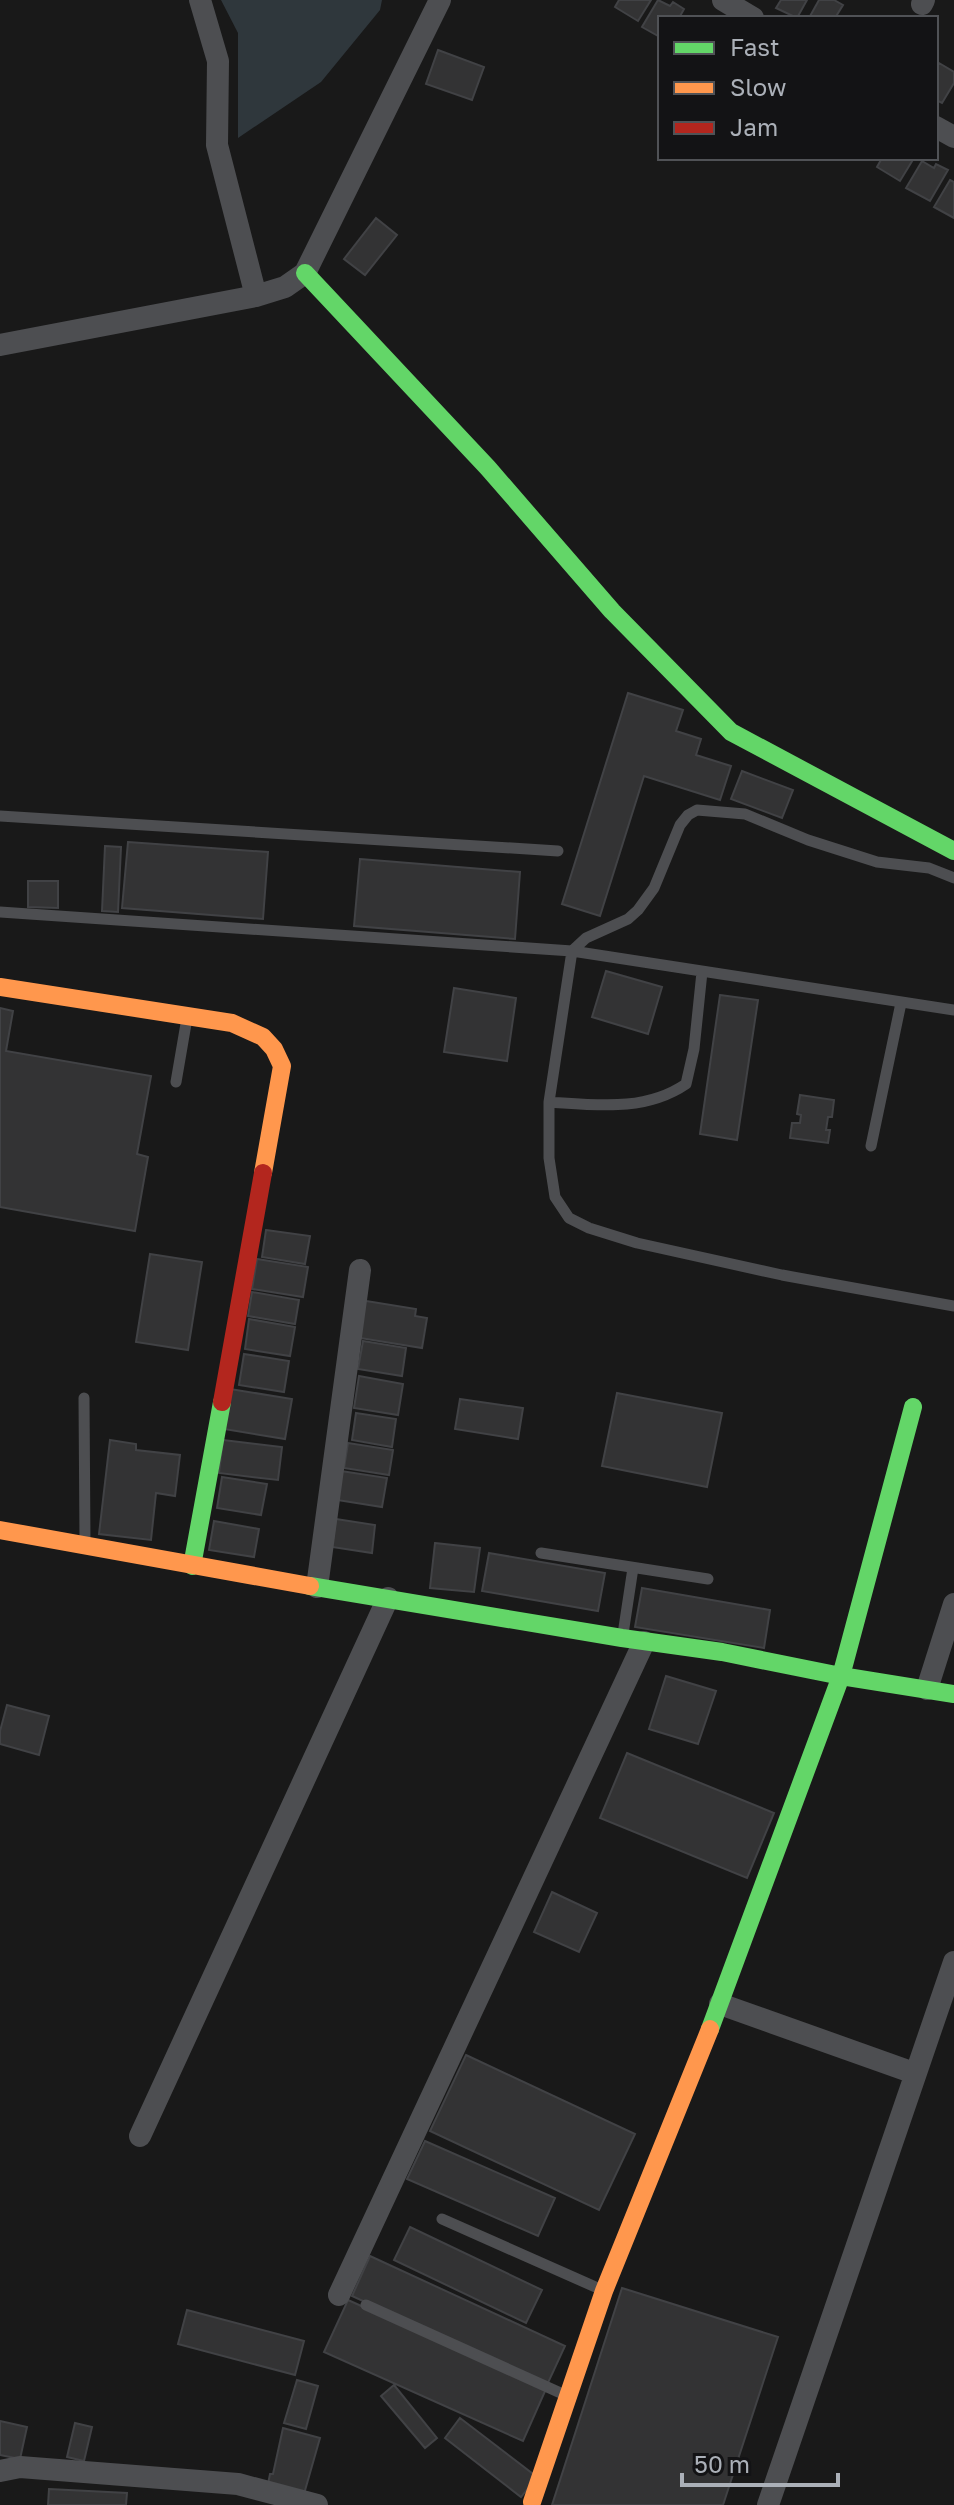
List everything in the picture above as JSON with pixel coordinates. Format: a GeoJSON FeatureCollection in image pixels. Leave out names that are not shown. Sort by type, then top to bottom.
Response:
{"type":"FeatureCollection","features":[{"type":"Feature","properties":{"kind":"street"},"geometry":{"type":"LineString","coordinates":[[200,0],[218,61],[217,145],[256,296]]}},
{"type":"Feature","properties":{"kind":"street"},"geometry":{"type":"LineString","coordinates":[[0,345],[256,296],[285,287],[305,273],[440,0]]}},
{"type":"Feature","properties":{"kind":"street"},"geometry":{"type":"LineString","coordinates":[[723,0],[750,16]]}},
{"type":"Feature","properties":{"kind":"street"},"geometry":{"type":"LineString","coordinates":[[305,273],[488,468],[612,611],[731,732],[954,851]]}},
{"type":"Feature","properties":{"kind":"street"},"geometry":{"type":"LineString","coordinates":[[0,987],[232,1023],[255,1030],[269,1041],[282,1066],[192,1566]]}},
{"type":"Feature","properties":{"kind":"street"},"geometry":{"type":"LineString","coordinates":[[317,1587],[360,1270]]}},
{"type":"Feature","properties":{"kind":"street"},"geometry":{"type":"LineString","coordinates":[[532,2502],[604,2291],[720,2004],[841,1676],[913,1407]]}},
{"type":"Feature","properties":{"kind":"street"},"geometry":{"type":"LineString","coordinates":[[0,1530],[192,1566],[644,1642],[722,1652],[841,1676],[954,1694]]}},
{"type":"Feature","properties":{"kind":"street"},"geometry":{"type":"LineString","coordinates":[[140,2136],[388,1598]]}},
{"type":"Feature","properties":{"kind":"street"},"geometry":{"type":"LineString","coordinates":[[927,1689],[954,1604]]}},
{"type":"Feature","properties":{"kind":"street"},"geometry":{"type":"LineString","coordinates":[[339,2295],[644,1642]]}},
{"type":"Feature","properties":{"kind":"street"},"geometry":{"type":"LineString","coordinates":[[768,2505],[954,1962]]}},
{"type":"Feature","properties":{"kind":"street"},"geometry":{"type":"LineString","coordinates":[[720,2004],[914,2073]]}},
{"type":"Feature","properties":{"kind":"street"},"geometry":{"type":"LineString","coordinates":[[0,2471],[20,2467],[238,2484],[317,2505]]}},
{"type":"Feature","properties":{"kind":"lane"},"geometry":{"type":"LineString","coordinates":[[954,878],[929,868],[877,862],[808,840],[745,814],[697,810],[680,825],[654,888],[638,910],[628,919],[586,938],[572,951],[549,1102],[549,1158],[555,1197],[569,1218],[589,1228],[637,1243],[782,1275],[954,1306]]}},
{"type":"Feature","properties":{"kind":"lane"},"geometry":{"type":"LineString","coordinates":[[0,816],[558,851]]}},
{"type":"Feature","properties":{"kind":"lane"},"geometry":{"type":"LineString","coordinates":[[0,912],[572,951],[954,1010]]}},
{"type":"Feature","properties":{"kind":"lane"},"geometry":{"type":"LineString","coordinates":[[549,1102],[607,1106],[644,1102],[668,1097],[686,1084],[694,1049],[702,972]]}},
{"type":"Feature","properties":{"kind":"lane"},"geometry":{"type":"LineString","coordinates":[[871,1146],[901,1003]]}},
{"type":"Feature","properties":{"kind":"lane"},"geometry":{"type":"LineString","coordinates":[[176,1082],[187,1017]]}},
{"type":"Feature","properties":{"kind":"lane"},"geometry":{"type":"LineString","coordinates":[[84,1398],[85,1546]]}},
{"type":"Feature","properties":{"kind":"lane"},"geometry":{"type":"LineString","coordinates":[[541,1553],[708,1579]]}},
{"type":"Feature","properties":{"kind":"lane"},"geometry":{"type":"LineString","coordinates":[[622,1638],[633,1568]]}},
{"type":"Feature","properties":{"kind":"lane"},"geometry":{"type":"LineString","coordinates":[[442,2219],[604,2291]]}},
{"type":"Feature","properties":{"kind":"lane"},"geometry":{"type":"LineString","coordinates":[[366,2305],[569,2397]]}},
{"type":"Feature","properties":{"kind":"shaded area"},"geometry":{"type":"Polygon","coordinates":[[[221,0],[382,0],[380,10],[321,82],[238,138],[238,33],[221,0]]]}},
{"type":"Feature","properties":{"kind":"building"},"geometry":{"type":"Polygon","coordinates":[[[619,0],[651,0],[638,21],[615,7],[619,0]]]}},
{"type":"Feature","properties":{"kind":"building"},"geometry":{"type":"Polygon","coordinates":[[[658,0],[670,6],[673,2],[684,9],[680,16],[658,16],[658,36],[642,27],[658,0]]]}},
{"type":"Feature","properties":{"kind":"building"},"geometry":{"type":"Polygon","coordinates":[[[781,0],[807,0],[798,16],[776,8],[781,0]]]}},
{"type":"Feature","properties":{"kind":"building"},"geometry":{"type":"Polygon","coordinates":[[[819,0],[834,0],[843,5],[836,16],[810,16],[819,0]]]}},
{"type":"Feature","properties":{"kind":"building"},"geometry":{"type":"Polygon","coordinates":[[[438,50],[484,67],[472,100],[426,84],[438,50]]]}},
{"type":"Feature","properties":{"kind":"building"},"geometry":{"type":"Polygon","coordinates":[[[938,65],[954,72],[954,83],[942,103],[938,101],[938,65]]]}},
{"type":"Feature","properties":{"kind":"building"},"geometry":{"type":"Polygon","coordinates":[[[881,160],[913,160],[900,181],[877,167],[881,160]]]}},
{"type":"Feature","properties":{"kind":"building"},"geometry":{"type":"Polygon","coordinates":[[[922,161],[934,168],[936,164],[948,170],[930,201],[906,188],[922,161]]]}},
{"type":"Feature","properties":{"kind":"building"},"geometry":{"type":"Polygon","coordinates":[[[950,180],[954,182],[954,218],[934,207],[950,180]]]}},
{"type":"Feature","properties":{"kind":"building"},"geometry":{"type":"Polygon","coordinates":[[[376,218],[397,235],[365,275],[344,259],[376,218]]]}},
{"type":"Feature","properties":{"kind":"building"},"geometry":{"type":"Polygon","coordinates":[[[628,693],[683,710],[676,731],[701,739],[696,755],[731,766],[720,800],[644,776],[600,916],[562,904],[628,693]]]}},
{"type":"Feature","properties":{"kind":"building"},"geometry":{"type":"Polygon","coordinates":[[[742,771],[793,790],[782,818],[731,799],[742,771]]]}},
{"type":"Feature","properties":{"kind":"building"},"geometry":{"type":"Polygon","coordinates":[[[128,842],[268,852],[263,919],[122,908],[128,842]]]}},
{"type":"Feature","properties":{"kind":"building"},"geometry":{"type":"Polygon","coordinates":[[[105,846],[121,847],[118,912],[102,911],[105,846]]]}},
{"type":"Feature","properties":{"kind":"building"},"geometry":{"type":"Polygon","coordinates":[[[360,859],[520,872],[515,939],[354,926],[360,859]]]}},
{"type":"Feature","properties":{"kind":"building"},"geometry":{"type":"Polygon","coordinates":[[[28,881],[58,881],[58,908],[28,907],[28,881]]]}},
{"type":"Feature","properties":{"kind":"building"},"geometry":{"type":"Polygon","coordinates":[[[606,971],[662,987],[648,1034],[592,1017],[606,971]]]}},
{"type":"Feature","properties":{"kind":"building"},"geometry":{"type":"Polygon","coordinates":[[[454,988],[516,998],[507,1061],[444,1052],[454,988]]]}},
{"type":"Feature","properties":{"kind":"building"},"geometry":{"type":"Polygon","coordinates":[[[720,995],[758,1000],[737,1140],[700,1134],[720,995]]]}},
{"type":"Feature","properties":{"kind":"building"},"geometry":{"type":"Polygon","coordinates":[[[0,1008],[13,1011],[6,1051],[151,1076],[137,1154],[148,1157],[135,1231],[0,1207],[0,1008]]]}},
{"type":"Feature","properties":{"kind":"building"},"geometry":{"type":"Polygon","coordinates":[[[800,1095],[834,1100],[832,1117],[828,1117],[826,1130],[830,1130],[828,1143],[790,1138],[792,1123],[800,1123],[801,1115],[797,1114],[800,1095]]]}},
{"type":"Feature","properties":{"kind":"building"},"geometry":{"type":"Polygon","coordinates":[[[266,1230],[310,1236],[305,1264],[262,1257],[266,1230]]]}},
{"type":"Feature","properties":{"kind":"building"},"geometry":{"type":"Polygon","coordinates":[[[150,1254],[202,1262],[188,1350],[136,1342],[150,1254]]]}},
{"type":"Feature","properties":{"kind":"building"},"geometry":{"type":"Polygon","coordinates":[[[257,1259],[308,1267],[303,1297],[252,1289],[257,1259]]]}},
{"type":"Feature","properties":{"kind":"building"},"geometry":{"type":"Polygon","coordinates":[[[252,1292],[299,1300],[295,1324],[248,1316],[252,1292]]]}},
{"type":"Feature","properties":{"kind":"building"},"geometry":{"type":"Polygon","coordinates":[[[360,1300],[416,1309],[415,1316],[427,1318],[422,1348],[354,1337],[360,1300]]]}},
{"type":"Feature","properties":{"kind":"building"},"geometry":{"type":"Polygon","coordinates":[[[249,1319],[295,1327],[290,1356],[245,1349],[249,1319]]]}},
{"type":"Feature","properties":{"kind":"building"},"geometry":{"type":"Polygon","coordinates":[[[363,1341],[406,1348],[402,1376],[358,1369],[363,1341]]]}},
{"type":"Feature","properties":{"kind":"building"},"geometry":{"type":"Polygon","coordinates":[[[244,1354],[289,1361],[284,1392],[239,1385],[244,1354]]]}},
{"type":"Feature","properties":{"kind":"building"},"geometry":{"type":"Polygon","coordinates":[[[359,1376],[403,1384],[398,1415],[354,1408],[359,1376]]]}},
{"type":"Feature","properties":{"kind":"building"},"geometry":{"type":"Polygon","coordinates":[[[230,1389],[292,1399],[285,1439],[224,1429],[230,1389]]]}},
{"type":"Feature","properties":{"kind":"building"},"geometry":{"type":"Polygon","coordinates":[[[617,1393],[722,1413],[707,1487],[602,1466],[617,1393]]]}},
{"type":"Feature","properties":{"kind":"building"},"geometry":{"type":"Polygon","coordinates":[[[460,1399],[523,1408],[518,1439],[455,1429],[460,1399]]]}},
{"type":"Feature","properties":{"kind":"building"},"geometry":{"type":"Polygon","coordinates":[[[356,1413],[396,1419],[392,1447],[352,1440],[356,1413]]]}},
{"type":"Feature","properties":{"kind":"building"},"geometry":{"type":"Polygon","coordinates":[[[110,1440],[136,1444],[136,1450],[180,1455],[175,1496],[156,1493],[151,1540],[99,1534],[110,1440]]]}},
{"type":"Feature","properties":{"kind":"building"},"geometry":{"type":"Polygon","coordinates":[[[223,1440],[282,1447],[278,1480],[219,1473],[223,1440]]]}},
{"type":"Feature","properties":{"kind":"building"},"geometry":{"type":"Polygon","coordinates":[[[348,1443],[393,1450],[389,1475],[344,1468],[348,1443]]]}},
{"type":"Feature","properties":{"kind":"building"},"geometry":{"type":"Polygon","coordinates":[[[341,1471],[387,1478],[382,1507],[337,1500],[341,1471]]]}},
{"type":"Feature","properties":{"kind":"building"},"geometry":{"type":"Polygon","coordinates":[[[222,1477],[267,1484],[261,1515],[217,1508],[222,1477]]]}},
{"type":"Feature","properties":{"kind":"building"},"geometry":{"type":"Polygon","coordinates":[[[336,1519],[375,1525],[372,1553],[332,1547],[336,1519]]]}},
{"type":"Feature","properties":{"kind":"building"},"geometry":{"type":"Polygon","coordinates":[[[214,1521],[259,1529],[254,1557],[209,1550],[214,1521]]]}},
{"type":"Feature","properties":{"kind":"building"},"geometry":{"type":"Polygon","coordinates":[[[435,1543],[480,1548],[474,1592],[430,1588],[435,1543]]]}},
{"type":"Feature","properties":{"kind":"building"},"geometry":{"type":"Polygon","coordinates":[[[489,1553],[605,1573],[598,1611],[482,1591],[489,1553]]]}},
{"type":"Feature","properties":{"kind":"building"},"geometry":{"type":"Polygon","coordinates":[[[642,1588],[770,1610],[764,1648],[635,1627],[642,1588]]]}},
{"type":"Feature","properties":{"kind":"building"},"geometry":{"type":"Polygon","coordinates":[[[666,1676],[716,1691],[698,1744],[649,1729],[666,1676]]]}},
{"type":"Feature","properties":{"kind":"building"},"geometry":{"type":"Polygon","coordinates":[[[7,1705],[49,1716],[39,1755],[0,1744],[7,1705]]]}},
{"type":"Feature","properties":{"kind":"building"},"geometry":{"type":"Polygon","coordinates":[[[627,1753],[774,1813],[747,1878],[600,1818],[627,1753]]]}},
{"type":"Feature","properties":{"kind":"building"},"geometry":{"type":"Polygon","coordinates":[[[552,1892],[597,1913],[579,1952],[534,1932],[552,1892]]]}},
{"type":"Feature","properties":{"kind":"building"},"geometry":{"type":"Polygon","coordinates":[[[466,2055],[635,2134],[599,2210],[430,2131],[466,2055]]]}},
{"type":"Feature","properties":{"kind":"building"},"geometry":{"type":"Polygon","coordinates":[[[425,2141],[555,2198],[538,2236],[407,2179],[425,2141]]]}},
{"type":"Feature","properties":{"kind":"building"},"geometry":{"type":"Polygon","coordinates":[[[410,2227],[542,2290],[526,2323],[394,2260],[410,2227]]]}},
{"type":"Feature","properties":{"kind":"building"},"geometry":{"type":"Polygon","coordinates":[[[370,2256],[565,2346],[547,2385],[352,2296],[370,2256]]]}},
{"type":"Feature","properties":{"kind":"building"},"geometry":{"type":"Polygon","coordinates":[[[622,2288],[778,2337],[723,2505],[552,2505],[622,2288]]]}},
{"type":"Feature","properties":{"kind":"building"},"geometry":{"type":"Polygon","coordinates":[[[348,2300],[546,2389],[523,2441],[324,2352],[348,2300]]]}},
{"type":"Feature","properties":{"kind":"building"},"geometry":{"type":"Polygon","coordinates":[[[187,2310],[304,2341],[295,2375],[178,2344],[187,2310]]]}},
{"type":"Feature","properties":{"kind":"building"},"geometry":{"type":"Polygon","coordinates":[[[297,2380],[318,2386],[306,2429],[284,2423],[297,2380]]]}},
{"type":"Feature","properties":{"kind":"building"},"geometry":{"type":"Polygon","coordinates":[[[394,2385],[437,2438],[425,2448],[381,2396],[394,2385]]]}},
{"type":"Feature","properties":{"kind":"building"},"geometry":{"type":"Polygon","coordinates":[[[460,2418],[537,2477],[521,2497],[445,2438],[460,2418]]]}},
{"type":"Feature","properties":{"kind":"building"},"geometry":{"type":"Polygon","coordinates":[[[0,2421],[27,2427],[20,2459],[0,2455],[0,2421]]]}},
{"type":"Feature","properties":{"kind":"building"},"geometry":{"type":"Polygon","coordinates":[[[75,2423],[92,2427],[84,2461],[67,2457],[75,2423]]]}},
{"type":"Feature","properties":{"kind":"building"},"geometry":{"type":"Polygon","coordinates":[[[283,2428],[320,2438],[304,2494],[268,2484],[283,2428]]]}},
{"type":"Feature","properties":{"kind":"building"},"geometry":{"type":"Polygon","coordinates":[[[49,2489],[127,2493],[126,2505],[48,2505],[49,2489]]]}},
{"type":"Feature","properties":{"kind":"traffic: fast"},"geometry":{"type":"LineString","coordinates":[[305,273],[488,468],[612,611],[731,732],[954,851]]}},
{"type":"Feature","properties":{"kind":"traffic: fast"},"geometry":{"type":"LineString","coordinates":[[192,1566],[222,1402]]}},
{"type":"Feature","properties":{"kind":"traffic: fast"},"geometry":{"type":"LineString","coordinates":[[710,2029],[841,1676],[913,1407]]}},
{"type":"Feature","properties":{"kind":"traffic: fast"},"geometry":{"type":"LineString","coordinates":[[310,1586],[722,1652],[841,1676],[954,1694]]}},
{"type":"Feature","properties":{"kind":"traffic: slow"},"geometry":{"type":"LineString","coordinates":[[0,987],[232,1023],[263,1037],[274,1049],[282,1066],[263,1173]]}},
{"type":"Feature","properties":{"kind":"traffic: slow"},"geometry":{"type":"LineString","coordinates":[[0,1530],[310,1586]]}},
{"type":"Feature","properties":{"kind":"traffic: slow"},"geometry":{"type":"LineString","coordinates":[[532,2502],[604,2291],[710,2029]]}},
{"type":"Feature","properties":{"kind":"traffic: jam"},"geometry":{"type":"LineString","coordinates":[[222,1402],[263,1173]]}}]}
